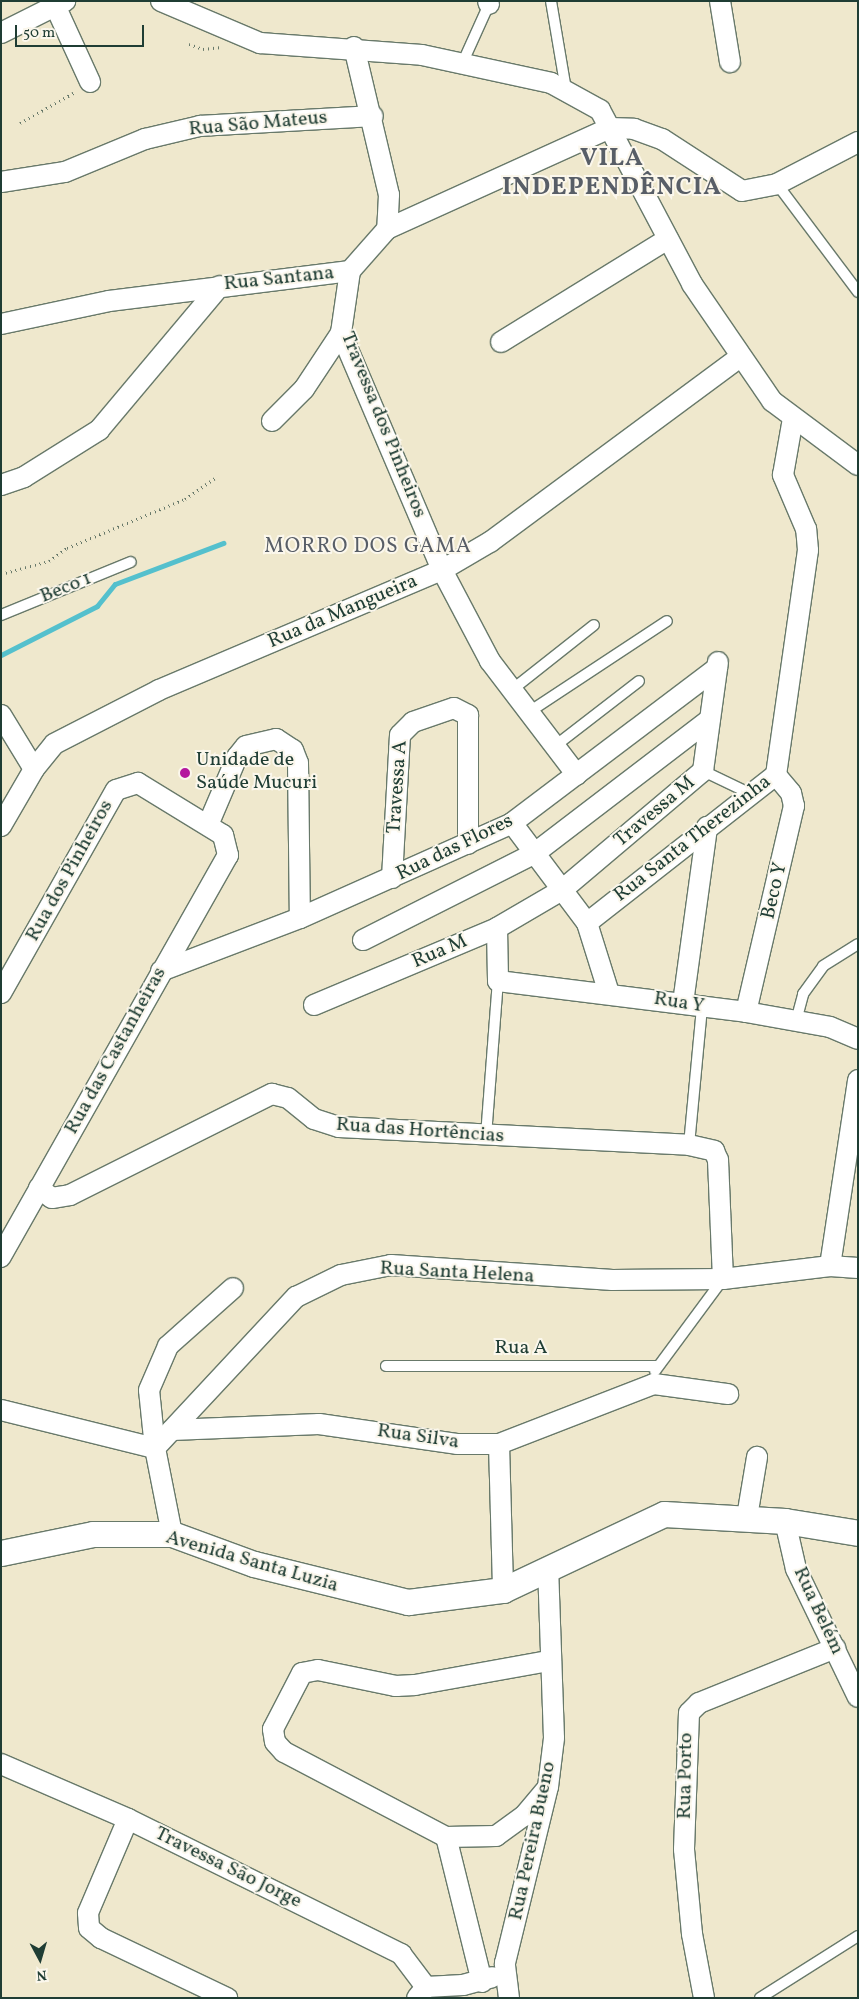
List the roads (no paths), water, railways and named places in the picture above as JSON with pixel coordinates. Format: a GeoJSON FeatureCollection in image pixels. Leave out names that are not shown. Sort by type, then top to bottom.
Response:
{"type":"FeatureCollection","features":[{"type":"Feature","properties":{"kind":"street"},"geometry":{"type":"LineString","coordinates":[[161,1],[260,43],[354,47],[462,64],[551,83],[600,110],[692,284],[772,401],[858,465]]}},
{"type":"Feature","properties":{"kind":"street"},"geometry":{"type":"LineString","coordinates":[[720,1],[730,62]]}},
{"type":"Feature","properties":{"kind":"street"},"geometry":{"type":"LineString","coordinates":[[1,33],[58,3],[90,82]]}},
{"type":"Feature","properties":{"kind":"street"},"geometry":{"type":"LineString","coordinates":[[354,47],[373,116],[389,195],[387,229]]}},
{"type":"Feature","properties":{"kind":"street","name":"Rua São Mateus"},"geometry":{"type":"LineString","coordinates":[[1,182],[65,172],[145,140],[200,126],[373,116]]}},
{"type":"Feature","properties":{"kind":"street"},"geometry":{"type":"LineString","coordinates":[[610,128],[634,129],[662,139],[736,190],[757,191],[777,184],[858,142]]}},
{"type":"Feature","properties":{"kind":"street","name":"Rua Santana"},"geometry":{"type":"LineString","coordinates":[[1,324],[109,301],[350,271],[387,229],[610,128]]}},
{"type":"Feature","properties":{"kind":"street"},"geometry":{"type":"LineString","coordinates":[[500,342],[668,239]]}},
{"type":"Feature","properties":{"kind":"street","name":"Travessa dos Pinheiros"},"geometry":{"type":"LineString","coordinates":[[350,271],[341,333],[442,570],[490,660],[577,775]]}},
{"type":"Feature","properties":{"kind":"street"},"geometry":{"type":"LineString","coordinates":[[1,485],[24,477],[99,430],[220,286]]}},
{"type":"Feature","properties":{"kind":"street"},"geometry":{"type":"LineString","coordinates":[[272,421],[304,389],[341,333]]}},
{"type":"Feature","properties":{"kind":"street","name":"Rua da Mangueira"},"geometry":{"type":"LineString","coordinates":[[1,826],[34,769],[54,744],[159,690],[442,570],[498,536],[741,356]]}},
{"type":"Feature","properties":{"kind":"street","name":"Rua Santa Therezinha"},"geometry":{"type":"LineString","coordinates":[[587,923],[707,827],[776,775],[808,550],[806,529],[783,474],[793,418]]}},
{"type":"Feature","properties":{"kind":"street","name":"Travessa M"},"geometry":{"type":"LineString","coordinates":[[562,890],[703,771],[718,661]]}},
{"type":"Feature","properties":{"kind":"street","name":"Rua das Flores"},"geometry":{"type":"LineString","coordinates":[[161,971],[300,918],[512,823],[577,775],[718,661]]}},
{"type":"Feature","properties":{"kind":"street","name":"Travessa A"},"geometry":{"type":"LineString","coordinates":[[392,878],[404,726],[463,708],[468,715],[468,844]]}},
{"type":"Feature","properties":{"kind":"street"},"geometry":{"type":"LineString","coordinates":[[1,716],[34,769]]}},
{"type":"Feature","properties":{"kind":"street"},"geometry":{"type":"LineString","coordinates":[[363,940],[535,853],[710,719]]}},
{"type":"Feature","properties":{"kind":"street"},"geometry":{"type":"LineString","coordinates":[[208,825],[237,757],[246,746],[276,739],[293,750],[298,763],[300,918]]}},
{"type":"Feature","properties":{"kind":"street","name":"Beco Y"},"geometry":{"type":"LineString","coordinates":[[746,1012],[794,806],[791,793],[776,775]]}},
{"type":"Feature","properties":{"kind":"street","name":"Rua dos Pinheiros"},"geometry":{"type":"LineString","coordinates":[[1,993],[116,790],[138,783],[208,825],[230,846]]}},
{"type":"Feature","properties":{"kind":"street"},"geometry":{"type":"LineString","coordinates":[[512,823],[587,923],[609,993]]}},
{"type":"Feature","properties":{"kind":"street"},"geometry":{"type":"LineString","coordinates":[[693,1005],[707,827]]}},
{"type":"Feature","properties":{"kind":"street","name":"Rua das Castanheiras"},"geometry":{"type":"LineString","coordinates":[[1,1258],[230,846]]}},
{"type":"Feature","properties":{"kind":"street","name":"Rua M"},"geometry":{"type":"LineString","coordinates":[[314,1004],[497,928],[562,890]]}},
{"type":"Feature","properties":{"kind":"street"},"geometry":{"type":"LineString","coordinates":[[497,928],[498,981]]}},
{"type":"Feature","properties":{"kind":"street","name":"Rua Y"},"geometry":{"type":"LineString","coordinates":[[498,981],[609,993],[746,1012],[796,1021],[858,1039]]}},
{"type":"Feature","properties":{"kind":"street"},"geometry":{"type":"LineString","coordinates":[[830,1266],[858,1080]]}},
{"type":"Feature","properties":{"kind":"street","name":"Rua das Hortências"},"geometry":{"type":"LineString","coordinates":[[39,1188],[52,1198],[70,1195],[272,1094],[288,1098],[326,1125],[486,1136],[689,1145],[714,1151],[718,1160],[722,1278]]}},
{"type":"Feature","properties":{"kind":"street","name":"Rua Santa Helena"},"geometry":{"type":"LineString","coordinates":[[155,1448],[296,1297],[341,1275],[391,1265],[546,1278],[722,1278],[830,1266],[858,1268]]}},
{"type":"Feature","properties":{"kind":"street"},"geometry":{"type":"LineString","coordinates":[[172,1534],[155,1448],[149,1390],[168,1346],[233,1288]]}},
{"type":"Feature","properties":{"kind":"street","name":"Rua Silva"},"geometry":{"type":"LineString","coordinates":[[172,1430],[319,1424],[457,1444],[499,1444],[655,1375],[728,1394]]}},
{"type":"Feature","properties":{"kind":"street"},"geometry":{"type":"LineString","coordinates":[[1,1410],[155,1448]]}},
{"type":"Feature","properties":{"kind":"street"},"geometry":{"type":"LineString","coordinates":[[499,1444],[503,1590]]}},
{"type":"Feature","properties":{"kind":"street"},"geometry":{"type":"LineString","coordinates":[[747,1518],[757,1457]]}},
{"type":"Feature","properties":{"kind":"street","name":"Avenida Santa Luzia"},"geometry":{"type":"LineString","coordinates":[[1,1553],[93,1534],[172,1534],[254,1564],[391,1601],[503,1590],[664,1514],[786,1521],[858,1533]]}},
{"type":"Feature","properties":{"kind":"street","name":"Rua Belém"},"geometry":{"type":"LineString","coordinates":[[786,1521],[796,1569],[858,1697]]}},
{"type":"Feature","properties":{"kind":"street","name":"Rua Pereira Bueno"},"geometry":{"type":"LineString","coordinates":[[509,1998],[505,1963],[548,1787],[554,1738],[549,1661],[548,1568]]}},
{"type":"Feature","properties":{"kind":"street","name":"Rua Porto"},"geometry":{"type":"LineString","coordinates":[[704,1998],[692,1934],[684,1849],[690,1713],[699,1703],[835,1648]]}},
{"type":"Feature","properties":{"kind":"street"},"geometry":{"type":"LineString","coordinates":[[548,1787],[524,1816],[496,1836],[446,1837],[284,1752],[275,1742],[273,1729],[294,1684],[302,1673],[318,1670],[396,1686],[415,1685],[549,1661]]}},
{"type":"Feature","properties":{"kind":"street","name":"Travessa São Jorge"},"geometry":{"type":"LineString","coordinates":[[1,1764],[128,1819],[401,1954],[421,1992]]}},
{"type":"Feature","properties":{"kind":"street"},"geometry":{"type":"LineString","coordinates":[[128,1819],[88,1912],[89,1928],[101,1938],[189,1990],[227,1998]]}},
{"type":"Feature","properties":{"kind":"street"},"geometry":{"type":"LineString","coordinates":[[446,1837],[482,1982]]}},
{"type":"Feature","properties":{"kind":"street"},"geometry":{"type":"LineString","coordinates":[[421,1992],[482,1982],[496,1975],[505,1963]]}},
{"type":"Feature","properties":{"kind":"lane"},"geometry":{"type":"LineString","coordinates":[[551,1],[566,91]]}},
{"type":"Feature","properties":{"kind":"lane"},"geometry":{"type":"LineString","coordinates":[[462,64],[489,2]]}},
{"type":"Feature","properties":{"kind":"lane"},"geometry":{"type":"LineString","coordinates":[[777,184],[858,292]]}},
{"type":"Feature","properties":{"kind":"lane","name":"Beco 1"},"geometry":{"type":"LineString","coordinates":[[1,615],[131,562]]}},
{"type":"Feature","properties":{"kind":"lane"},"geometry":{"type":"LineString","coordinates":[[529,712],[666,620]]}},
{"type":"Feature","properties":{"kind":"lane"},"geometry":{"type":"LineString","coordinates":[[513,689],[594,625]]}},
{"type":"Feature","properties":{"kind":"lane"},"geometry":{"type":"LineString","coordinates":[[555,746],[639,681]]}},
{"type":"Feature","properties":{"kind":"lane"},"geometry":{"type":"LineString","coordinates":[[703,771],[751,794]]}},
{"type":"Feature","properties":{"kind":"lane"},"geometry":{"type":"LineString","coordinates":[[796,1021],[803,994],[823,966],[858,944]]}},
{"type":"Feature","properties":{"kind":"lane"},"geometry":{"type":"LineString","coordinates":[[486,1136],[498,981]]}},
{"type":"Feature","properties":{"kind":"lane"},"geometry":{"type":"LineString","coordinates":[[689,1145],[693,1005]]}},
{"type":"Feature","properties":{"kind":"lane"},"geometry":{"type":"LineString","coordinates":[[655,1375],[722,1278]]}},
{"type":"Feature","properties":{"kind":"lane","name":"Rua A"},"geometry":{"type":"LineString","coordinates":[[386,1366],[655,1375]]}},
{"type":"Feature","properties":{"kind":"lane"},"geometry":{"type":"LineString","coordinates":[[760,1998],[858,1936]]}},
{"type":"Feature","properties":{"kind":"waterway"},"geometry":{"type":"LineString","coordinates":[[1,655],[97,606],[115,584],[223,543]]}},
{"type":"Feature","properties":{"kind":"place","name":"Unidade de Saúde Mucuri"},"geometry":{"type":"Point","coordinates":[185,773]}},
{"type":"Feature","properties":{"kind":"district","name":"VILA INDEPENDÊNCIA"},"geometry":{"type":"Point","coordinates":[612,174]}},
{"type":"Feature","properties":{"kind":"district","name":"MORRO DOS GAMA"},"geometry":{"type":"Point","coordinates":[368,547]}}]}
